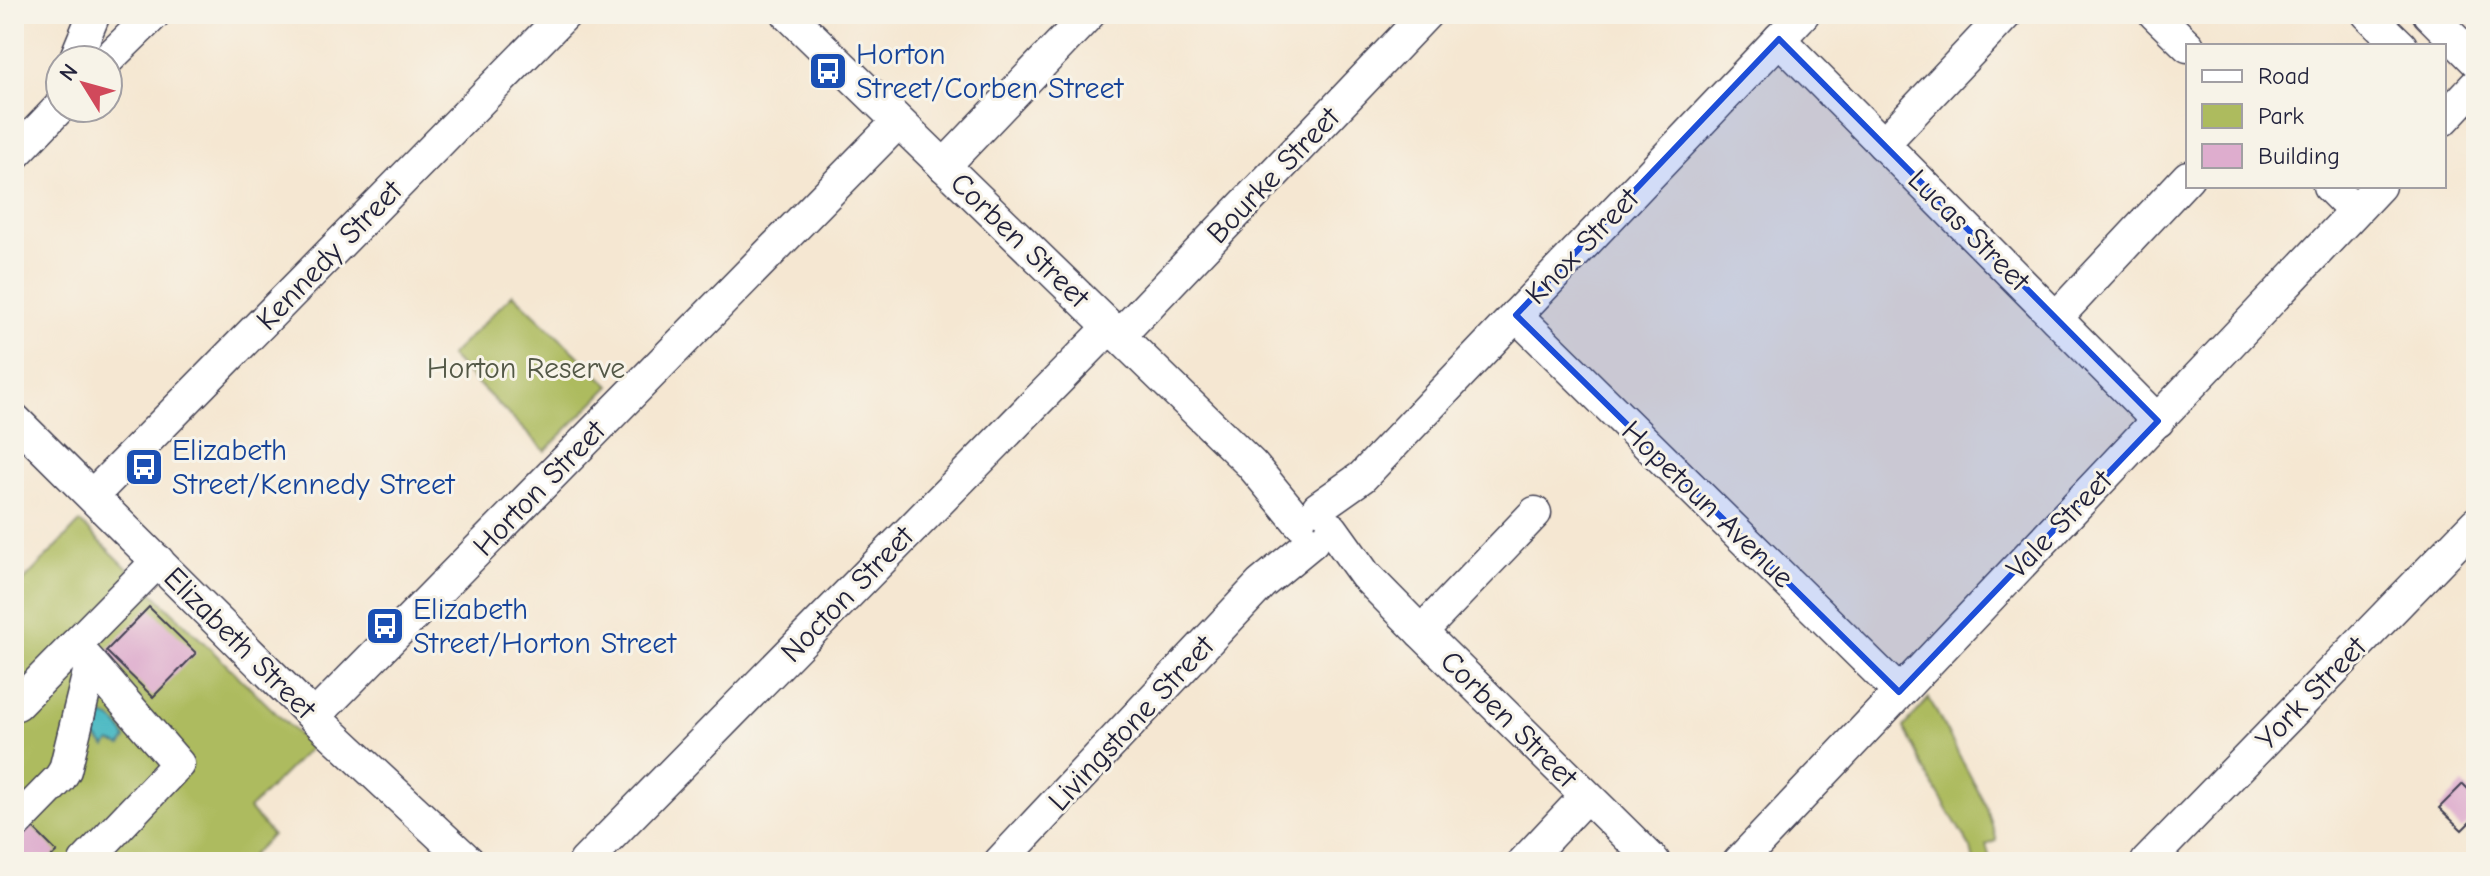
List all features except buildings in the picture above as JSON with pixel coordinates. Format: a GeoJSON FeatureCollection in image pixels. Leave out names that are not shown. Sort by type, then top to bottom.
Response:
{"type":"FeatureCollection","features":[{"type":"Feature","properties":{"kind":"street"},"geometry":{"type":"LineString","coordinates":[[82,44],[94,14]]}},
{"type":"Feature","properties":{"kind":"street"},"geometry":{"type":"LineString","coordinates":[[123,44],[154,14]]}},
{"type":"Feature","properties":{"kind":"street","name":"Kennedy Street"},"geometry":{"type":"LineString","coordinates":[[93,495],[565,14]]}},
{"type":"Feature","properties":{"kind":"street","name":"Corben Street"},"geometry":{"type":"LineString","coordinates":[[788,14],[1316,525],[1654,862]]}},
{"type":"Feature","properties":{"kind":"street"},"geometry":{"type":"LineString","coordinates":[[944,166],[1089,14]]}},
{"type":"Feature","properties":{"kind":"street","name":"Bourke Street"},"geometry":{"type":"LineString","coordinates":[[1115,331],[1426,14]]}},
{"type":"Feature","properties":{"kind":"street","name":"Knox Street"},"geometry":{"type":"LineString","coordinates":[[1316,525],[1803,14]]}},
{"type":"Feature","properties":{"kind":"street"},"geometry":{"type":"LineString","coordinates":[[1883,144],[2006,14]]}},
{"type":"Feature","properties":{"kind":"street"},"geometry":{"type":"LineString","coordinates":[[2155,14],[2186,44]]}},
{"type":"Feature","properties":{"kind":"street"},"geometry":{"type":"LineString","coordinates":[[2368,14],[2399,44]]}},
{"type":"Feature","properties":{"kind":"street"},"geometry":{"type":"LineString","coordinates":[[2429,14],[2476,61]]}},
{"type":"Feature","properties":{"kind":"street","name":"Lucas Street"},"geometry":{"type":"LineString","coordinates":[[1779,39],[2158,421]]}},
{"type":"Feature","properties":{"kind":"street"},"geometry":{"type":"LineString","coordinates":[[14,155],[44,122]]}},
{"type":"Feature","properties":{"kind":"street","name":"Horton Street"},"geometry":{"type":"LineString","coordinates":[[314,717],[898,122]]}},
{"type":"Feature","properties":{"kind":"street"},"geometry":{"type":"LineString","coordinates":[[2056,318],[2186,179]]}},
{"type":"Feature","properties":{"kind":"street"},"geometry":{"type":"LineString","coordinates":[[2331,188],[2354,211]]}},
{"type":"Feature","properties":{"kind":"street","name":"Vale Street"},"geometry":{"type":"LineString","coordinates":[[1739,862],[2377,188]]}},
{"type":"Feature","properties":{"kind":"street","name":"Hopetoun Avenue"},"geometry":{"type":"LineString","coordinates":[[1516,315],[1899,692]]}},
{"type":"Feature","properties":{"kind":"street","name":"Nocton Street"},"geometry":{"type":"LineString","coordinates":[[585,862],[1115,331]]}},
{"type":"Feature","properties":{"kind":"street","name":"Elizabeth Street"},"geometry":{"type":"LineString","coordinates":[[14,419],[314,717],[469,862]]}},
{"type":"Feature","properties":{"kind":"street"},"geometry":{"type":"LineString","coordinates":[[1421,632],[1535,513]]}},
{"type":"Feature","properties":{"kind":"street","name":"York Street"},"geometry":{"type":"LineString","coordinates":[[2147,862],[2476,523]]}},
{"type":"Feature","properties":{"kind":"street","name":"Livingstone Street"},"geometry":{"type":"LineString","coordinates":[[1000,862],[1316,525]]}},
{"type":"Feature","properties":{"kind":"street"},"geometry":{"type":"LineString","coordinates":[[15,704],[83,655],[158,561]]}},
{"type":"Feature","properties":{"kind":"street"},"geometry":{"type":"LineString","coordinates":[[14,825],[65,770],[83,655]]}},
{"type":"Feature","properties":{"kind":"street"},"geometry":{"type":"LineString","coordinates":[[83,655],[178,764],[85,862]]}},
{"type":"Feature","properties":{"kind":"street"},"geometry":{"type":"LineString","coordinates":[[1524,862],[1586,796]]}},
{"type":"Feature","properties":{"kind":"highlighted area"},"geometry":{"type":"Polygon","coordinates":[[[1779,39],[2158,421],[1899,692],[1516,315],[1779,39]]]}},
{"type":"Feature","properties":{"kind":"green space","name":"Horton Reserve"},"geometry":{"type":"Polygon","coordinates":[[[513,294],[610,386],[545,451],[450,356],[513,294]]]}},
{"type":"Feature","properties":{"kind":"green space"},"geometry":{"type":"Polygon","coordinates":[[[80,522],[311,747],[249,809],[272,835],[245,862],[14,862],[14,591],[80,522]]]}},
{"type":"Feature","properties":{"kind":"green space"},"geometry":{"type":"Polygon","coordinates":[[[1929,698],[1986,806],[1997,841],[1986,845],[1991,862],[1974,862],[1971,849],[1929,778],[1904,727],[1929,698]]]}},
{"type":"Feature","properties":{"kind":"water"},"geometry":{"type":"Polygon","coordinates":[[[100,714],[122,731],[126,739],[121,746],[110,742],[106,747],[92,734],[91,716],[100,714]]]}},
{"type":"Feature","properties":{"kind":"place","name":"Horton Street/Corben Street"},"geometry":{"type":"Point","coordinates":[828,71]}},
{"type":"Feature","properties":{"kind":"place","name":"Elizabeth Street/Kennedy Street"},"geometry":{"type":"Point","coordinates":[144,467]}},
{"type":"Feature","properties":{"kind":"place","name":"Elizabeth Street/Horton Street"},"geometry":{"type":"Point","coordinates":[385,626]}}]}
